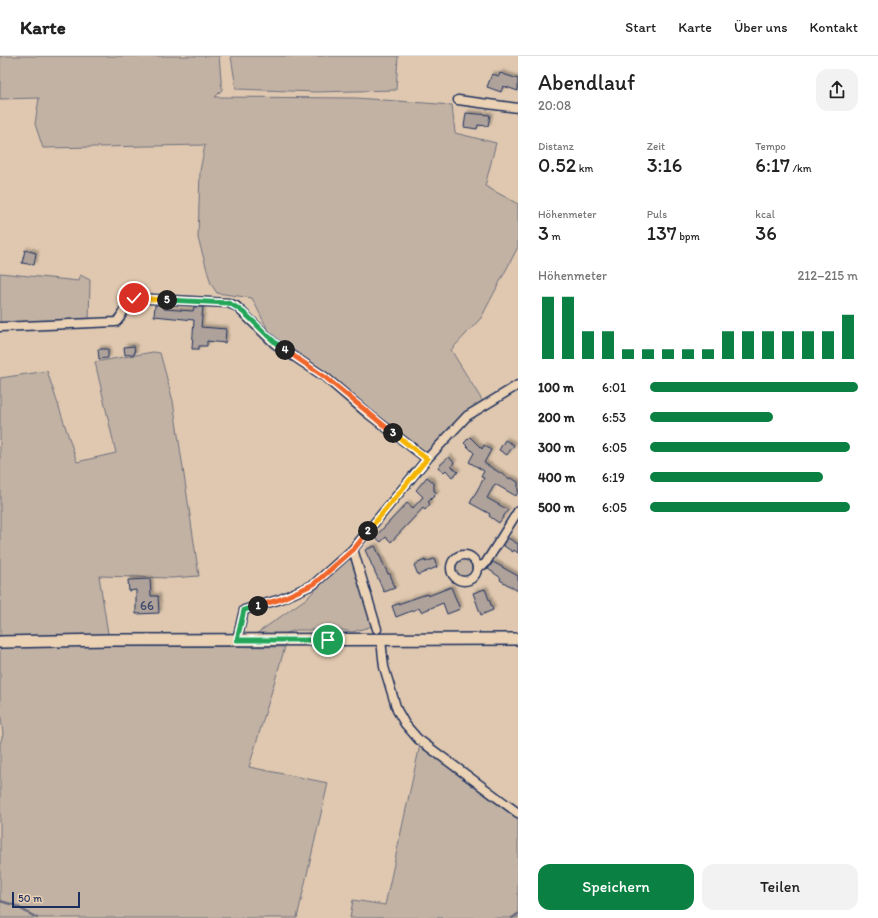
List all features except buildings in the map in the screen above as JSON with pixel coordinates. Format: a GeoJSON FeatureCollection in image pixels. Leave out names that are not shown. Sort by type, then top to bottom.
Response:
{"type":"FeatureCollection","features":[{"type":"Feature","properties":{"kind":"main road"},"geometry":{"type":"LineString","coordinates":[[0,642],[518,639]]}},
{"type":"Feature","properties":{"kind":"street"},"geometry":{"type":"LineString","coordinates":[[458,100],[518,108]]}},
{"type":"Feature","properties":{"kind":"street"},"geometry":{"type":"LineString","coordinates":[[0,327],[116,322],[120,319],[129,300],[134,298],[228,303],[236,306],[275,344],[325,377],[427,459]]}},
{"type":"Feature","properties":{"kind":"street"},"geometry":{"type":"LineString","coordinates":[[237,640],[244,610],[281,599],[314,584],[354,549],[427,459],[467,416],[518,385]]}},
{"type":"Feature","properties":{"kind":"street"},"geometry":{"type":"LineString","coordinates":[[477,567],[486,564],[518,511]]}},
{"type":"Feature","properties":{"kind":"street"},"geometry":{"type":"LineString","coordinates":[[354,549],[377,629]]}},
{"type":"Feature","properties":{"kind":"street"},"geometry":{"type":"LineString","coordinates":[[381,640],[384,667],[397,710],[405,724],[418,739],[518,813]]}},
{"type":"Feature","properties":{"kind":"shaded area"},"geometry":{"type":"Polygon","coordinates":[[[0,56],[219,56],[222,90],[215,97],[356,98],[452,105],[455,133],[496,143],[485,186],[518,204],[518,247],[481,318],[451,350],[485,405],[467,416],[427,459],[275,344],[252,298],[217,293],[211,284],[198,238],[200,171],[205,145],[43,148],[35,124],[39,98],[0,99],[0,56]]]}},
{"type":"Feature","properties":{"kind":"shaded area"},"geometry":{"type":"Polygon","coordinates":[[[231,56],[398,56],[396,90],[316,92],[236,89],[231,56]]]}},
{"type":"Feature","properties":{"kind":"shaded area"},"geometry":{"type":"Polygon","coordinates":[[[0,273],[79,281],[80,275],[90,280],[89,323],[0,326],[0,273]]]}},
{"type":"Feature","properties":{"kind":"shaded area"},"geometry":{"type":"Polygon","coordinates":[[[153,352],[160,353],[173,401],[199,576],[171,578],[99,576],[109,640],[0,642],[0,378],[47,371],[77,462],[116,453],[95,362],[153,352]]]}},
{"type":"Feature","properties":{"kind":"shaded area"},"geometry":{"type":"Polygon","coordinates":[[[349,559],[354,563],[373,626],[352,632],[342,630],[296,630],[284,634],[256,634],[307,598],[349,559]]]}},
{"type":"Feature","properties":{"kind":"shaded area"},"geometry":{"type":"Polygon","coordinates":[[[463,559],[467,560],[471,564],[471,572],[467,576],[463,577],[459,576],[455,572],[454,568],[455,564],[459,560],[463,559]]]}},
{"type":"Feature","properties":{"kind":"shaded area"},"geometry":{"type":"Polygon","coordinates":[[[62,645],[285,647],[249,767],[328,783],[297,918],[0,918],[0,744],[3,734],[0,709],[0,648],[62,645]]]}},
{"type":"Feature","properties":{"kind":"shaded area"},"geometry":{"type":"Polygon","coordinates":[[[420,745],[518,819],[518,918],[350,918],[353,900],[385,905],[420,745]]]}},
{"type":"Feature","properties":{"kind":"waterway"},"geometry":{"type":"LineString","coordinates":[[0,901],[14,905],[37,918]]}},
{"type":"Feature","properties":{"kind":"waterway"},"geometry":{"type":"LineString","coordinates":[[512,918],[518,914]]}},
{"type":"Feature","properties":{"kind":"route"},"geometry":{"type":"LineString","coordinates":[[134,298],[228,303],[236,306],[275,344],[325,377],[427,459],[354,549],[314,584],[281,599],[244,610],[237,635],[237,640],[328,640]]}}]}
